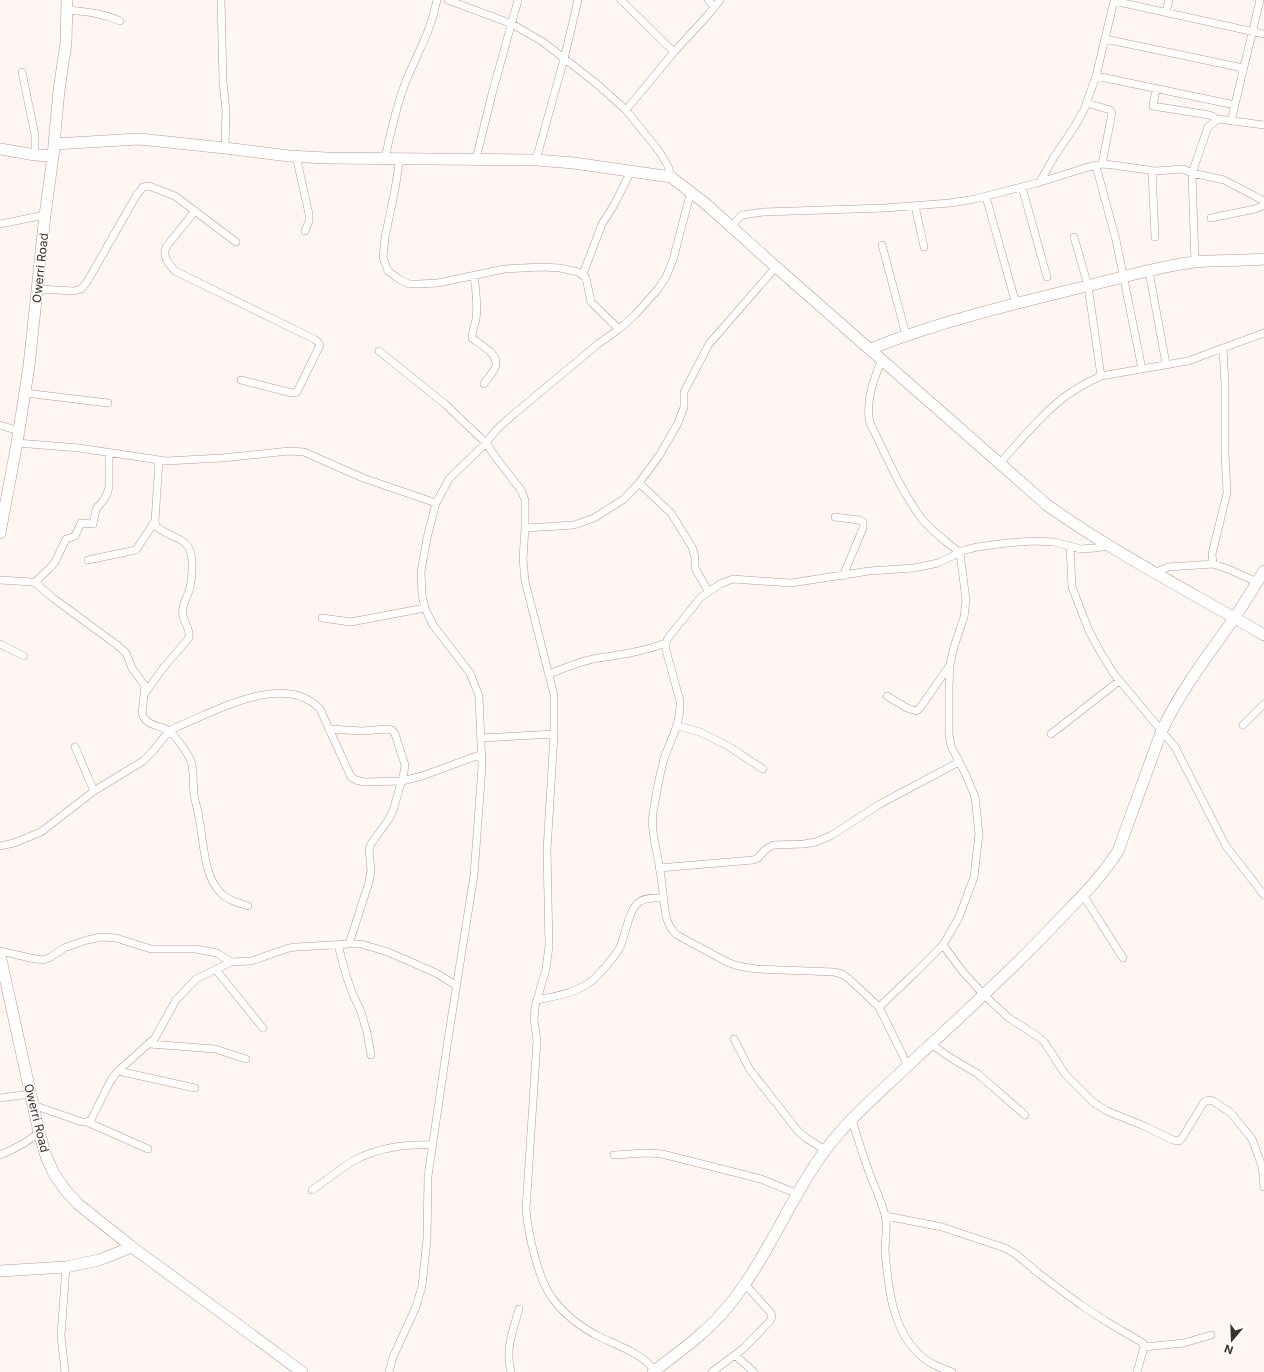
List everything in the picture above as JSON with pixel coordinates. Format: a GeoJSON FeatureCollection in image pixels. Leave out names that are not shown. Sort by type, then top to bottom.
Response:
{"type":"FeatureCollection","features":[{"type":"Feature","properties":{"kind":"main road","name":"Owerri Road"},"geometry":{"type":"LineString","coordinates":[[0,534],[17,443],[30,358],[59,90],[66,43],[67,5]]}},
{"type":"Feature","properties":{"kind":"main road"},"geometry":{"type":"LineString","coordinates":[[54,144],[139,140],[326,158],[536,160],[574,163],[671,177],[731,226],[1047,505],[1108,546],[1264,635]]}},
{"type":"Feature","properties":{"kind":"main road"},"geometry":{"type":"LineString","coordinates":[[0,149],[35,155],[53,156]]}},
{"type":"Feature","properties":{"kind":"main road"},"geometry":{"type":"LineString","coordinates":[[870,349],[906,335],[1016,304],[1149,271],[1195,262],[1264,259]]}},
{"type":"Feature","properties":{"kind":"main road"},"geometry":{"type":"LineString","coordinates":[[655,1371],[693,1341],[730,1305],[745,1284],[825,1150],[840,1131],[1022,959],[1083,895],[1111,863],[1118,851],[1162,730],[1173,708],[1235,618],[1264,571]]}},
{"type":"Feature","properties":{"kind":"main road","name":"Owerri Road"},"geometry":{"type":"LineString","coordinates":[[0,955],[39,1132],[54,1174],[66,1191],[78,1204],[132,1247],[302,1372]]}},
{"type":"Feature","properties":{"kind":"main road"},"geometry":{"type":"LineString","coordinates":[[0,1271],[66,1267],[99,1260],[132,1247]]}},
{"type":"Feature","properties":{"kind":"street"},"geometry":{"type":"LineString","coordinates":[[221,0],[222,75],[226,111],[225,148]]}},
{"type":"Feature","properties":{"kind":"street"},"geometry":{"type":"LineString","coordinates":[[385,158],[397,106],[406,81],[426,38],[437,0]]}},
{"type":"Feature","properties":{"kind":"street"},"geometry":{"type":"LineString","coordinates":[[448,0],[512,24],[543,42],[597,84],[626,110],[659,152],[668,166],[671,177]]}},
{"type":"Feature","properties":{"kind":"street"},"geometry":{"type":"LineString","coordinates":[[476,159],[518,0]]}},
{"type":"Feature","properties":{"kind":"street"},"geometry":{"type":"LineString","coordinates":[[536,160],[564,59],[578,0]]}},
{"type":"Feature","properties":{"kind":"street"},"geometry":{"type":"LineString","coordinates":[[621,0],[674,52]]}},
{"type":"Feature","properties":{"kind":"street"},"geometry":{"type":"LineString","coordinates":[[708,0],[714,7]]}},
{"type":"Feature","properties":{"kind":"street"},"geometry":{"type":"LineString","coordinates":[[626,110],[720,0]]}},
{"type":"Feature","properties":{"kind":"street"},"geometry":{"type":"LineString","coordinates":[[1166,12],[1169,0]]}},
{"type":"Feature","properties":{"kind":"street"},"geometry":{"type":"LineString","coordinates":[[1231,121],[1260,0]]}},
{"type":"Feature","properties":{"kind":"street"},"geometry":{"type":"LineString","coordinates":[[1040,182],[1084,110],[1096,76],[1114,1],[1264,34]]}},
{"type":"Feature","properties":{"kind":"street"},"geometry":{"type":"LineString","coordinates":[[67,5],[108,16],[120,21]]}},
{"type":"Feature","properties":{"kind":"street"},"geometry":{"type":"LineString","coordinates":[[1105,39],[1244,68]]}},
{"type":"Feature","properties":{"kind":"street"},"geometry":{"type":"LineString","coordinates":[[22,72],[35,135],[35,155]]}},
{"type":"Feature","properties":{"kind":"street"},"geometry":{"type":"LineString","coordinates":[[1096,76],[1235,105]]}},
{"type":"Feature","properties":{"kind":"street"},"geometry":{"type":"LineString","coordinates":[[1156,89],[1153,106],[1209,115],[1214,117],[1215,120]]}},
{"type":"Feature","properties":{"kind":"street"},"geometry":{"type":"LineString","coordinates":[[1087,102],[1106,108],[1112,113],[1099,165],[1124,277],[1142,369]]}},
{"type":"Feature","properties":{"kind":"street"},"geometry":{"type":"LineString","coordinates":[[1195,262],[1192,173],[1208,127],[1218,119],[1264,126]]}},
{"type":"Feature","properties":{"kind":"street"},"geometry":{"type":"LineString","coordinates":[[296,156],[309,214],[309,221],[305,231]]}},
{"type":"Feature","properties":{"kind":"street"},"geometry":{"type":"LineString","coordinates":[[400,158],[384,244],[383,257],[388,271],[409,284],[438,283],[504,269],[541,267],[560,268],[578,272],[583,274],[586,278],[591,302],[619,330]]}},
{"type":"Feature","properties":{"kind":"street"},"geometry":{"type":"LineString","coordinates":[[731,226],[742,215],[763,212],[915,206],[950,203],[986,197],[1099,165],[1113,165],[1152,171],[1183,169],[1192,173],[1224,180],[1264,201]]}},
{"type":"Feature","properties":{"kind":"street"},"geometry":{"type":"LineString","coordinates":[[583,274],[602,224],[614,205],[631,171]]}},
{"type":"Feature","properties":{"kind":"street"},"geometry":{"type":"LineString","coordinates":[[1152,171],[1155,237]]}},
{"type":"Feature","properties":{"kind":"street"},"geometry":{"type":"LineString","coordinates":[[38,289],[74,291],[81,289],[136,196],[143,187],[149,186],[175,196],[236,242]]}},
{"type":"Feature","properties":{"kind":"street"},"geometry":{"type":"LineString","coordinates":[[1022,187],[1047,277]]}},
{"type":"Feature","properties":{"kind":"street"},"geometry":{"type":"LineString","coordinates":[[389,1372],[393,1357],[416,1306],[422,1286],[427,1239],[428,1176],[474,875],[482,754],[479,696],[470,673],[433,625],[425,608],[422,595],[421,572],[427,538],[436,503],[449,479],[486,443],[497,429],[598,344],[619,330],[640,310],[658,289],[666,277],[673,260],[691,192]]}},
{"type":"Feature","properties":{"kind":"street"},"geometry":{"type":"LineString","coordinates":[[986,197],[1016,304]]}},
{"type":"Feature","properties":{"kind":"street"},"geometry":{"type":"LineString","coordinates":[[1211,218],[1255,209],[1264,205]]}},
{"type":"Feature","properties":{"kind":"street"},"geometry":{"type":"LineString","coordinates":[[915,206],[924,247]]}},
{"type":"Feature","properties":{"kind":"street"},"geometry":{"type":"LineString","coordinates":[[195,211],[166,247],[164,252],[166,260],[175,272],[314,339],[320,345],[297,392],[292,393],[241,380]]}},
{"type":"Feature","properties":{"kind":"street"},"geometry":{"type":"LineString","coordinates":[[0,224],[45,215]]}},
{"type":"Feature","properties":{"kind":"street"},"geometry":{"type":"LineString","coordinates":[[1074,237],[1088,286],[1101,376]]}},
{"type":"Feature","properties":{"kind":"street"},"geometry":{"type":"LineString","coordinates":[[882,245],[906,335]]}},
{"type":"Feature","properties":{"kind":"street"},"geometry":{"type":"LineString","coordinates":[[525,528],[574,525],[594,518],[624,498],[639,483],[659,456],[678,424],[684,407],[684,392],[709,344],[776,267]]}},
{"type":"Feature","properties":{"kind":"street"},"geometry":{"type":"LineString","coordinates":[[1149,271],[1166,364]]}},
{"type":"Feature","properties":{"kind":"street"},"geometry":{"type":"LineString","coordinates":[[474,276],[476,319],[472,332],[472,338],[495,356],[497,361],[495,368],[484,384]]}},
{"type":"Feature","properties":{"kind":"street"},"geometry":{"type":"LineString","coordinates":[[1000,463],[1035,424],[1063,398],[1101,376],[1188,361],[1264,334]]}},
{"type":"Feature","properties":{"kind":"street"},"geometry":{"type":"LineString","coordinates":[[1213,564],[1212,554],[1227,493],[1223,349]]}},
{"type":"Feature","properties":{"kind":"street"},"geometry":{"type":"LineString","coordinates":[[379,351],[446,404],[486,443],[521,490],[525,500],[523,559],[525,581],[554,695],[554,734],[547,850],[549,946],[546,969],[534,1007],[537,1040],[526,1209],[527,1228],[542,1278],[552,1299],[582,1327],[625,1348],[644,1360],[655,1371]]}},
{"type":"Feature","properties":{"kind":"street"},"geometry":{"type":"LineString","coordinates":[[879,1007],[942,945],[959,917],[974,877],[979,834],[975,797],[966,775],[951,746],[949,734],[950,664],[964,618],[966,600],[960,552],[938,536],[922,519],[904,492],[870,423],[868,416],[874,378],[882,359]]}},
{"type":"Feature","properties":{"kind":"street"},"geometry":{"type":"LineString","coordinates":[[25,393],[108,403]]}},
{"type":"Feature","properties":{"kind":"street"},"geometry":{"type":"LineString","coordinates":[[0,425],[19,431]]}},
{"type":"Feature","properties":{"kind":"street"},"geometry":{"type":"LineString","coordinates":[[17,443],[79,448],[166,461],[222,458],[289,451],[304,452],[363,478],[436,503]]}},
{"type":"Feature","properties":{"kind":"street"},"geometry":{"type":"LineString","coordinates":[[34,583],[55,562],[66,539],[75,536],[81,523],[93,524],[96,509],[103,501],[109,487],[110,452]]}},
{"type":"Feature","properties":{"kind":"street"},"geometry":{"type":"LineString","coordinates":[[88,560],[136,550],[154,521],[159,460]]}},
{"type":"Feature","properties":{"kind":"street"},"geometry":{"type":"LineString","coordinates":[[639,483],[670,513],[692,547],[695,557],[695,568],[708,591]]}},
{"type":"Feature","properties":{"kind":"street"},"geometry":{"type":"LineString","coordinates":[[835,517],[859,520],[863,522],[863,528],[843,576]]}},
{"type":"Feature","properties":{"kind":"street"},"geometry":{"type":"LineString","coordinates":[[145,693],[173,655],[189,638],[190,632],[183,618],[182,610],[190,588],[192,566],[190,547],[184,542],[160,530],[154,521]]}},
{"type":"Feature","properties":{"kind":"street"},"geometry":{"type":"LineString","coordinates":[[908,1066],[879,1007],[849,979],[834,972],[756,969],[738,966],[727,962],[672,931],[666,916],[660,868],[652,833],[653,815],[664,759],[678,726],[680,716],[680,701],[666,650],[666,643],[668,638],[701,597],[720,584],[733,579],[791,584],[869,571],[929,566],[960,552],[977,547],[1034,541],[1054,542],[1080,549],[1108,546]]}},
{"type":"Feature","properties":{"kind":"street"},"geometry":{"type":"LineString","coordinates":[[1070,546],[1072,587],[1089,631],[1119,681],[1162,730],[1181,756],[1226,846],[1264,895]]}},
{"type":"Feature","properties":{"kind":"street"},"geometry":{"type":"LineString","coordinates":[[1155,573],[1168,567],[1213,564],[1257,582]]}},
{"type":"Feature","properties":{"kind":"street"},"geometry":{"type":"LineString","coordinates":[[0,580],[34,583],[126,653],[132,668],[145,686],[142,714],[143,718],[147,722],[169,731],[191,760],[196,805],[206,866],[214,886],[227,898],[248,906]]}},
{"type":"Feature","properties":{"kind":"street"},"geometry":{"type":"LineString","coordinates":[[322,618],[351,622],[425,608]]}},
{"type":"Feature","properties":{"kind":"street"},"geometry":{"type":"LineString","coordinates":[[549,674],[591,660],[629,654],[666,643]]}},
{"type":"Feature","properties":{"kind":"street"},"geometry":{"type":"LineString","coordinates":[[0,644],[24,656]]}},
{"type":"Feature","properties":{"kind":"street"},"geometry":{"type":"LineString","coordinates":[[887,696],[907,708],[916,711],[920,708],[950,664]]}},
{"type":"Feature","properties":{"kind":"street"},"geometry":{"type":"LineString","coordinates":[[1051,734],[1119,681]]}},
{"type":"Feature","properties":{"kind":"street"},"geometry":{"type":"LineString","coordinates":[[0,846],[14,843],[41,832],[94,791],[143,761],[169,731],[240,701],[265,693],[278,692],[291,694],[307,698],[314,703],[320,709],[351,777],[356,780],[364,782],[402,781],[422,776],[482,754]]}},
{"type":"Feature","properties":{"kind":"street"},"geometry":{"type":"LineString","coordinates":[[1243,725],[1264,704]]}},
{"type":"Feature","properties":{"kind":"street"},"geometry":{"type":"LineString","coordinates":[[678,726],[700,732],[728,746],[763,769]]}},
{"type":"Feature","properties":{"kind":"street"},"geometry":{"type":"LineString","coordinates":[[329,729],[363,731],[386,729],[392,730],[395,734],[405,765],[393,811],[369,849],[371,870],[369,882],[349,944]]}},
{"type":"Feature","properties":{"kind":"street"},"geometry":{"type":"LineString","coordinates":[[482,738],[554,734]]}},
{"type":"Feature","properties":{"kind":"street"},"geometry":{"type":"LineString","coordinates":[[75,747],[94,791]]}},
{"type":"Feature","properties":{"kind":"street"},"geometry":{"type":"LineString","coordinates":[[660,868],[753,860],[758,858],[765,850],[773,845],[816,842],[832,835],[880,804],[958,762]]}},
{"type":"Feature","properties":{"kind":"street"},"geometry":{"type":"LineString","coordinates":[[1083,895],[1123,958]]}},
{"type":"Feature","properties":{"kind":"street"},"geometry":{"type":"LineString","coordinates":[[537,1000],[571,992],[590,983],[619,949],[631,914],[638,902],[644,899],[663,898]]}},
{"type":"Feature","properties":{"kind":"street"},"geometry":{"type":"LineString","coordinates":[[0,951],[43,960],[51,957],[64,948],[101,937],[116,938],[151,949],[195,949],[218,953],[232,962]]}},
{"type":"Feature","properties":{"kind":"street"},"geometry":{"type":"LineString","coordinates":[[87,1122],[91,1120],[111,1080],[118,1071],[156,1038],[176,1000],[196,980],[232,962],[251,960],[289,948],[361,944],[388,952],[436,973],[456,986]]}},
{"type":"Feature","properties":{"kind":"street"},"geometry":{"type":"LineString","coordinates":[[338,945],[346,975],[367,1032],[371,1055]]}},
{"type":"Feature","properties":{"kind":"street"},"geometry":{"type":"LineString","coordinates":[[942,945],[963,972],[984,995],[1009,1018],[1040,1038],[1065,1074],[1093,1102],[1107,1111],[1173,1140],[1179,1141],[1204,1102],[1208,1100],[1213,1101],[1231,1113],[1252,1139],[1263,1165],[1264,1187]]}},
{"type":"Feature","properties":{"kind":"street"},"geometry":{"type":"LineString","coordinates":[[216,970],[263,1028]]}},
{"type":"Feature","properties":{"kind":"street"},"geometry":{"type":"LineString","coordinates":[[734,1039],[750,1070],[798,1131],[825,1150]]}},
{"type":"Feature","properties":{"kind":"street"},"geometry":{"type":"LineString","coordinates":[[150,1044],[214,1049],[246,1059]]}},
{"type":"Feature","properties":{"kind":"street"},"geometry":{"type":"LineString","coordinates":[[932,1044],[950,1058],[978,1074],[1025,1115]]}},
{"type":"Feature","properties":{"kind":"street"},"geometry":{"type":"LineString","coordinates":[[118,1071],[195,1088]]}},
{"type":"Feature","properties":{"kind":"street"},"geometry":{"type":"LineString","coordinates":[[0,1098],[32,1100],[148,1149]]}},
{"type":"Feature","properties":{"kind":"street"},"geometry":{"type":"LineString","coordinates":[[852,1120],[868,1170],[886,1216],[885,1249],[892,1298],[899,1326],[908,1341],[920,1355],[944,1371],[952,1372]]}},
{"type":"Feature","properties":{"kind":"street"},"geometry":{"type":"LineString","coordinates":[[0,1155],[16,1149],[39,1132]]}},
{"type":"Feature","properties":{"kind":"street"},"geometry":{"type":"LineString","coordinates":[[312,1190],[357,1159],[389,1147],[412,1144],[432,1144]]}},
{"type":"Feature","properties":{"kind":"street"},"geometry":{"type":"LineString","coordinates":[[614,1155],[646,1153],[662,1154],[761,1179],[798,1194]]}},
{"type":"Feature","properties":{"kind":"street"},"geometry":{"type":"LineString","coordinates":[[886,1216],[942,1227],[1005,1248],[1017,1255],[1038,1273],[1081,1305],[1106,1322],[1143,1343],[1144,1347],[1137,1372]]}},
{"type":"Feature","properties":{"kind":"street"},"geometry":{"type":"LineString","coordinates":[[65,1372],[61,1336],[66,1267]]}},
{"type":"Feature","properties":{"kind":"street"},"geometry":{"type":"LineString","coordinates":[[712,1372],[744,1348],[772,1317],[771,1313],[745,1284]]}},
{"type":"Feature","properties":{"kind":"street"},"geometry":{"type":"LineString","coordinates":[[511,1372],[508,1361],[508,1353],[519,1308]]}},
{"type":"Feature","properties":{"kind":"street"},"geometry":{"type":"LineString","coordinates":[[1144,1347],[1184,1343],[1211,1335]]}},
{"type":"Feature","properties":{"kind":"street"},"geometry":{"type":"LineString","coordinates":[[735,1355],[754,1372]]}}]}
